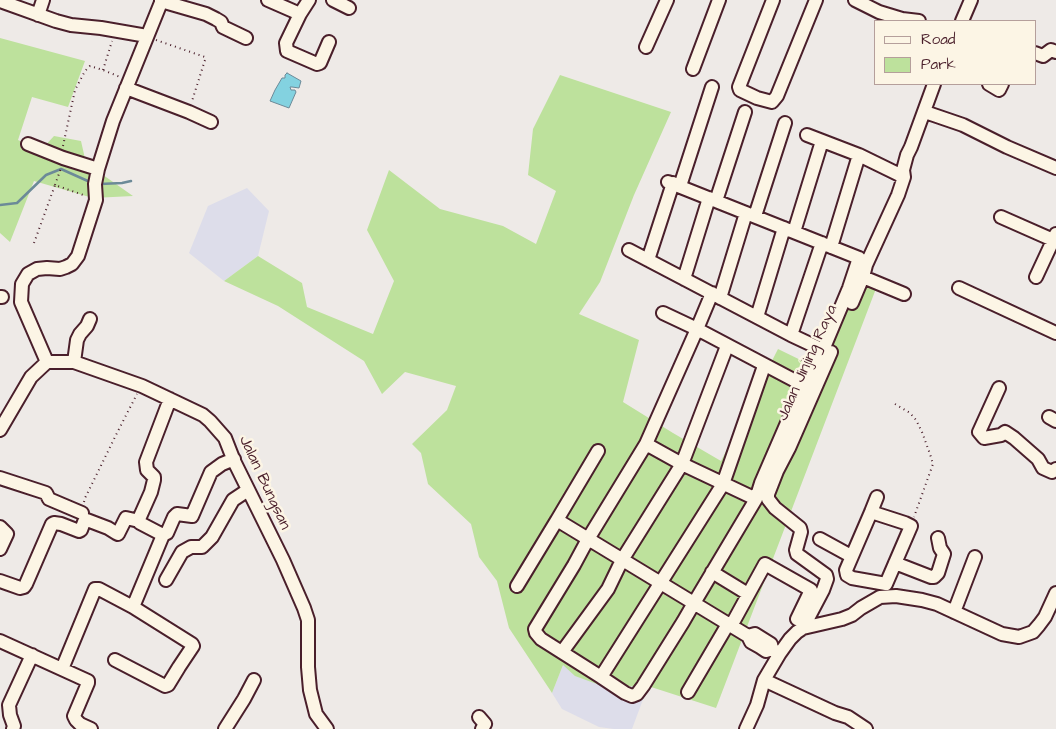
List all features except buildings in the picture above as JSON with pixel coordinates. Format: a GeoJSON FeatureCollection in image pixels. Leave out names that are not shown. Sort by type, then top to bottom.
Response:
{"type":"FeatureCollection","features":[{"type":"Feature","properties":{"kind":"street"},"geometry":{"type":"LineString","coordinates":[[38,14],[43,0]]}},
{"type":"Feature","properties":{"kind":"street"},"geometry":{"type":"LineString","coordinates":[[268,0],[297,8]]}},
{"type":"Feature","properties":{"kind":"street"},"geometry":{"type":"LineString","coordinates":[[309,0],[297,8],[286,43],[287,51],[317,64],[320,63],[329,42]]}},
{"type":"Feature","properties":{"kind":"street"},"geometry":{"type":"LineString","coordinates":[[333,0],[349,8]]}},
{"type":"Feature","properties":{"kind":"street"},"geometry":{"type":"LineString","coordinates":[[646,47],[667,0]]}},
{"type":"Feature","properties":{"kind":"street"},"geometry":{"type":"LineString","coordinates":[[693,69],[720,0]]}},
{"type":"Feature","properties":{"kind":"street"},"geometry":{"type":"LineString","coordinates":[[773,0],[739,87],[740,90],[772,102],[777,96],[816,0]]}},
{"type":"Feature","properties":{"kind":"street"},"geometry":{"type":"LineString","coordinates":[[854,0],[880,12],[910,20]]}},
{"type":"Feature","properties":{"kind":"street"},"geometry":{"type":"LineString","coordinates":[[964,20],[971,0]]}},
{"type":"Feature","properties":{"kind":"street"},"geometry":{"type":"LineString","coordinates":[[0,1],[71,25],[147,36]]}},
{"type":"Feature","properties":{"kind":"street"},"geometry":{"type":"LineString","coordinates":[[0,430],[31,377],[47,362],[21,302],[22,284],[28,274],[37,269],[60,269],[72,264],[78,256],[96,200],[95,188],[98,169],[113,121],[162,1],[216,18],[224,27],[246,38]]}},
{"type":"Feature","properties":{"kind":"street"},"geometry":{"type":"LineString","coordinates":[[1036,52],[1043,56],[1051,50],[1056,52]]}},
{"type":"Feature","properties":{"kind":"street"},"geometry":{"type":"LineString","coordinates":[[127,85],[211,122]]}},
{"type":"Feature","properties":{"kind":"street","name":"Jalan Jinjing Raya"},"geometry":{"type":"LineString","coordinates":[[800,624],[823,590],[827,579],[826,575],[797,554],[800,528],[775,508],[768,499],[768,494],[807,407],[863,267],[898,195],[904,176],[903,170],[907,155],[925,112],[934,85]]}},
{"type":"Feature","properties":{"kind":"street"},"geometry":{"type":"LineString","coordinates":[[991,85],[999,90],[1002,85]]}},
{"type":"Feature","properties":{"kind":"street"},"geometry":{"type":"LineString","coordinates":[[648,260],[674,184],[712,87]]}},
{"type":"Feature","properties":{"kind":"street"},"geometry":{"type":"LineString","coordinates":[[684,279],[745,112]]}},
{"type":"Feature","properties":{"kind":"street"},"geometry":{"type":"LineString","coordinates":[[925,112],[963,126],[1056,168]]}},
{"type":"Feature","properties":{"kind":"street"},"geometry":{"type":"LineString","coordinates":[[785,123],[751,215],[716,296],[697,329],[646,444],[537,624],[536,634],[541,639],[629,696],[636,694],[644,686],[756,499],[767,469],[823,350],[849,288],[863,267]]}},
{"type":"Feature","properties":{"kind":"street"},"geometry":{"type":"LineString","coordinates":[[807,135],[859,155],[904,176]]}},
{"type":"Feature","properties":{"kind":"street"},"geometry":{"type":"LineString","coordinates":[[757,317],[822,141]]}},
{"type":"Feature","properties":{"kind":"street"},"geometry":{"type":"LineString","coordinates":[[28,144],[98,169]]}},
{"type":"Feature","properties":{"kind":"street"},"geometry":{"type":"LineString","coordinates":[[791,335],[859,155]]}},
{"type":"Feature","properties":{"kind":"street"},"geometry":{"type":"LineString","coordinates":[[674,184],[826,245],[904,294]]}},
{"type":"Feature","properties":{"kind":"street"},"geometry":{"type":"LineString","coordinates":[[1001,217],[1054,237],[1036,277]]}},
{"type":"Feature","properties":{"kind":"street"},"geometry":{"type":"LineString","coordinates":[[629,250],[823,350]]}},
{"type":"Feature","properties":{"kind":"street"},"geometry":{"type":"LineString","coordinates":[[959,288],[1056,333]]}},
{"type":"Feature","properties":{"kind":"street"},"geometry":{"type":"LineString","coordinates":[[663,313],[805,386]]}},
{"type":"Feature","properties":{"kind":"street"},"geometry":{"type":"LineString","coordinates":[[74,362],[77,340],[90,319]]}},
{"type":"Feature","properties":{"kind":"street"},"geometry":{"type":"LineString","coordinates":[[562,652],[608,589],[622,560],[682,464],[727,346]]}},
{"type":"Feature","properties":{"kind":"street","name":"Jalan Bungsan"},"geometry":{"type":"LineString","coordinates":[[47,362],[74,362],[142,386],[195,410],[210,421],[225,438],[304,608],[308,620],[310,690],[316,714],[327,729]]}},
{"type":"Feature","properties":{"kind":"street"},"geometry":{"type":"LineString","coordinates":[[602,677],[723,484],[764,366]]}},
{"type":"Feature","properties":{"kind":"street"},"geometry":{"type":"LineString","coordinates":[[999,388],[979,432],[984,438],[1001,435],[1005,432],[1038,459],[1043,468],[1052,472],[1056,468]]}},
{"type":"Feature","properties":{"kind":"street"},"geometry":{"type":"LineString","coordinates":[[139,521],[154,480],[154,477],[147,470],[146,462],[170,399]]}},
{"type":"Feature","properties":{"kind":"street"},"geometry":{"type":"LineString","coordinates":[[646,444],[682,464],[756,499]]}},
{"type":"Feature","properties":{"kind":"street"},"geometry":{"type":"LineString","coordinates":[[517,586],[598,451]]}},
{"type":"Feature","properties":{"kind":"street"},"geometry":{"type":"LineString","coordinates":[[133,608],[163,535],[167,533],[174,517],[177,514],[190,517],[194,514],[211,472],[222,464],[234,459]]}},
{"type":"Feature","properties":{"kind":"street"},"geometry":{"type":"LineString","coordinates":[[0,478],[46,494],[49,499],[82,513]]}},
{"type":"Feature","properties":{"kind":"street"},"geometry":{"type":"LineString","coordinates":[[166,580],[182,552],[191,548],[202,547],[212,537],[234,500],[248,490]]}},
{"type":"Feature","properties":{"kind":"street"},"geometry":{"type":"LineString","coordinates":[[871,512],[911,526],[886,584],[852,578],[847,575],[846,570],[876,497]]}},
{"type":"Feature","properties":{"kind":"street"},"geometry":{"type":"LineString","coordinates":[[0,581],[20,588],[26,584],[54,522],[79,531],[87,520],[118,534],[126,518],[139,521],[140,524],[163,535]]}},
{"type":"Feature","properties":{"kind":"street"},"geometry":{"type":"LineString","coordinates":[[557,520],[748,636],[755,634],[772,644],[776,651]]}},
{"type":"Feature","properties":{"kind":"street"},"geometry":{"type":"LineString","coordinates":[[0,527],[7,534],[0,549]]}},
{"type":"Feature","properties":{"kind":"street"},"geometry":{"type":"LineString","coordinates":[[894,563],[934,577],[938,573],[944,554],[940,548],[938,538]]}},
{"type":"Feature","properties":{"kind":"street"},"geometry":{"type":"LineString","coordinates":[[820,539],[852,556]]}},
{"type":"Feature","properties":{"kind":"street"},"geometry":{"type":"LineString","coordinates":[[954,612],[975,557]]}},
{"type":"Feature","properties":{"kind":"street"},"geometry":{"type":"LineString","coordinates":[[688,692],[765,564],[811,590],[797,632],[776,651],[764,680],[757,705],[746,729]]}},
{"type":"Feature","properties":{"kind":"street"},"geometry":{"type":"LineString","coordinates":[[712,572],[748,594]]}},
{"type":"Feature","properties":{"kind":"street"},"geometry":{"type":"LineString","coordinates":[[877,583],[880,597]]}},
{"type":"Feature","properties":{"kind":"street"},"geometry":{"type":"LineString","coordinates":[[62,668],[95,589],[99,589],[133,608],[193,646],[168,685],[165,686],[115,660]]}},
{"type":"Feature","properties":{"kind":"street"},"geometry":{"type":"LineString","coordinates":[[800,624],[842,619],[880,597],[896,596],[937,604],[1002,634],[1019,637],[1033,632],[1039,626],[1056,593]]}},
{"type":"Feature","properties":{"kind":"street"},"geometry":{"type":"LineString","coordinates":[[0,641],[88,681],[74,716],[80,724],[91,729]]}},
{"type":"Feature","properties":{"kind":"street"},"geometry":{"type":"LineString","coordinates":[[13,729],[9,705],[32,655]]}},
{"type":"Feature","properties":{"kind":"street"},"geometry":{"type":"LineString","coordinates":[[225,729],[254,680]]}},
{"type":"Feature","properties":{"kind":"street"},"geometry":{"type":"LineString","coordinates":[[764,680],[835,713],[848,717],[866,729]]}},
{"type":"Feature","properties":{"kind":"path"},"geometry":{"type":"LineString","coordinates":[[103,70],[115,31]]}},
{"type":"Feature","properties":{"kind":"path"},"geometry":{"type":"LineString","coordinates":[[147,36],[205,57],[189,112]]}},
{"type":"Feature","properties":{"kind":"path"},"geometry":{"type":"LineString","coordinates":[[34,243],[64,158],[63,147],[75,90],[85,71],[90,66],[103,70],[127,85]]}},
{"type":"Feature","properties":{"kind":"path"},"geometry":{"type":"LineString","coordinates":[[55,185],[96,200]]}},
{"type":"Feature","properties":{"kind":"path"},"geometry":{"type":"LineString","coordinates":[[82,513],[85,498],[142,386]]}},
{"type":"Feature","properties":{"kind":"path"},"geometry":{"type":"LineString","coordinates":[[895,404],[910,413],[916,420],[933,464],[911,526]]}},
{"type":"Feature","properties":{"kind":"shaded area"},"geometry":{"type":"Polygon","coordinates":[[[247,188],[269,211],[258,256],[224,281],[189,253],[208,206],[247,188]]]}},
{"type":"Feature","properties":{"kind":"shaded area"},"geometry":{"type":"Polygon","coordinates":[[[563,665],[648,686],[632,729],[599,727],[562,709],[552,693],[563,665]]]}},
{"type":"Feature","properties":{"kind":"green space"},"geometry":{"type":"Polygon","coordinates":[[[0,38],[85,61],[68,107],[32,97],[18,140],[41,150],[54,136],[81,141],[86,163],[133,196],[93,198],[34,181],[10,242],[0,233],[0,38]]]}},
{"type":"Feature","properties":{"kind":"green space"},"geometry":{"type":"Polygon","coordinates":[[[560,75],[671,112],[634,195],[600,282],[579,314],[639,340],[623,402],[721,461],[778,349],[815,367],[854,273],[877,286],[716,708],[648,686],[605,687],[575,676],[563,665],[552,693],[509,628],[497,581],[479,557],[471,524],[428,484],[421,453],[412,444],[447,410],[456,386],[405,372],[382,394],[364,361],[278,306],[224,281],[258,256],[302,283],[307,307],[373,334],[394,281],[367,230],[389,170],[440,209],[503,226],[536,244],[556,191],[528,175],[533,129],[560,75]]]}},
{"type":"Feature","properties":{"kind":"water"},"geometry":{"type":"Polygon","coordinates":[[[287,73],[301,81],[299,88],[290,87],[291,90],[296,92],[289,108],[270,101],[282,78],[285,78],[287,73]]]}},
{"type":"Feature","properties":{"kind":"waterway"},"geometry":{"type":"LineString","coordinates":[[0,205],[17,203],[46,175],[61,169],[90,182]]}},
{"type":"Feature","properties":{"kind":"waterway"},"geometry":{"type":"LineString","coordinates":[[100,184],[131,181]]}}]}
